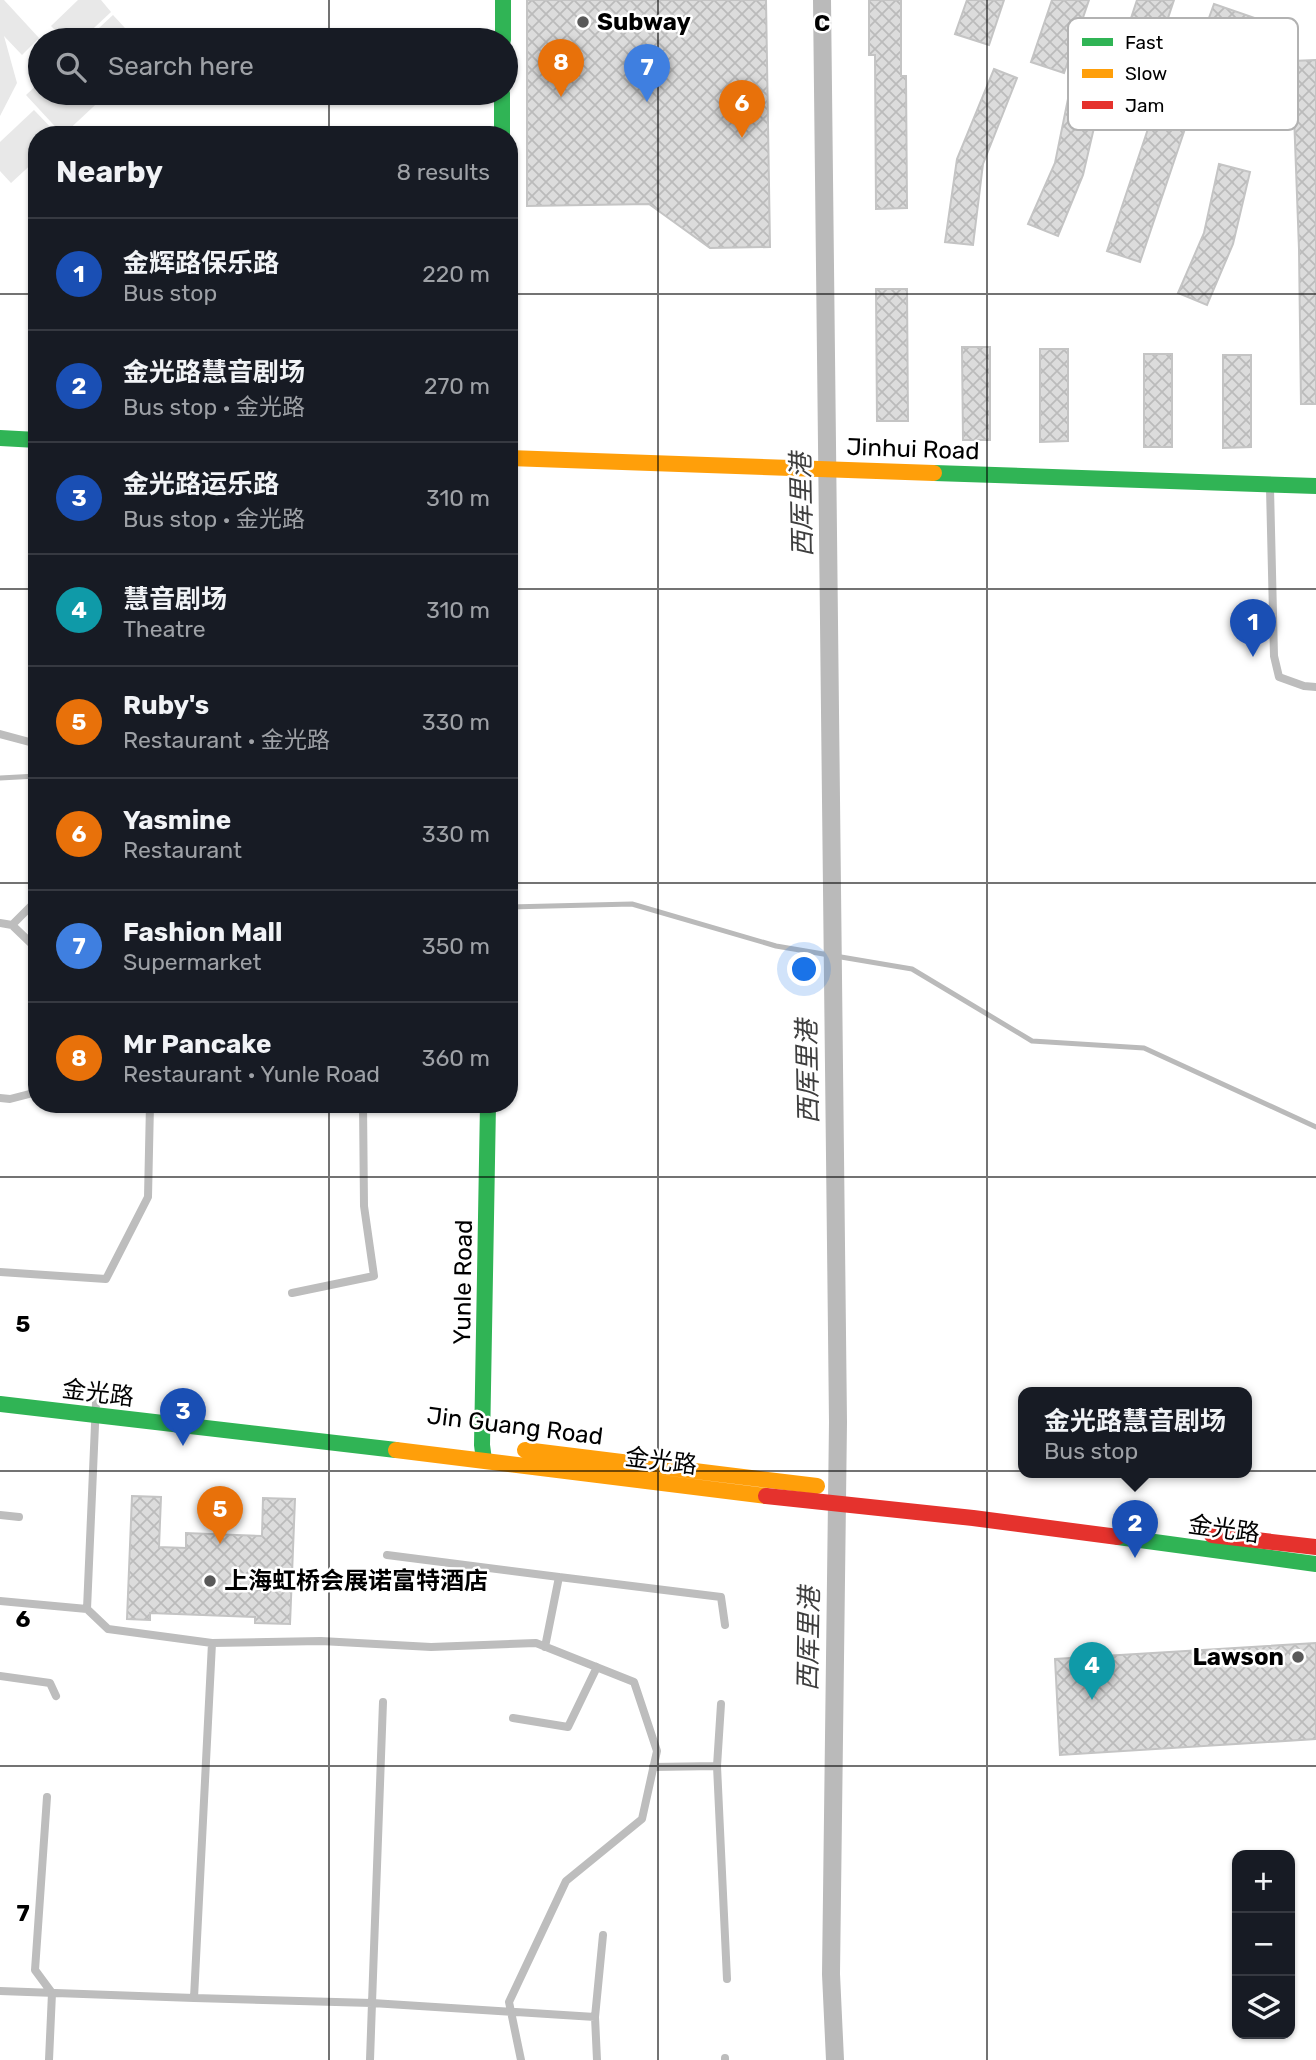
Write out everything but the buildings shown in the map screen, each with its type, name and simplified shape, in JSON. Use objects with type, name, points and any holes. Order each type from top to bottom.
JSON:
[{"type":"street","points":[[503,0],[503,28]]},
{"type":"street","points":[[502,105],[502,126]]},
{"type":"street","points":[[0,438],[28,440]]},
{"type":"street","name":"Jinhui Road","points":[[518,458],[1316,486]]},
{"type":"street","name":"Yunle Road","points":[[483,1452],[488,1113]]},
{"type":"street","name":"Jin Guang Road","points":[[0,1388],[95,1408],[483,1452],[800,1492],[852,1490],[1316,1547]]},
{"type":"street","name":"金光路","points":[[0,1404],[95,1408]]},
{"type":"street","name":"金光路","points":[[800,1492],[873,1507],[1316,1564]]},
{"type":"lane","points":[[1270,485],[1274,656],[1279,677],[1304,686],[1316,687]]},
{"type":"lane","points":[[0,734],[28,742]]},
{"type":"lane","points":[[12,925],[28,909]]},
{"type":"lane","points":[[0,923],[12,925],[28,940]]},
{"type":"lane","points":[[0,1098],[10,1099],[28,1094]]},
{"type":"lane","points":[[0,1272],[106,1279],[148,1197],[150,1113]]},
{"type":"lane","points":[[292,1293],[374,1276],[364,1206],[363,1113]]},
{"type":"lane","points":[[87,1609],[95,1408]]},
{"type":"lane","points":[[0,1515],[19,1517]]},
{"type":"lane","points":[[387,1555],[721,1597],[725,1625]]},
{"type":"lane","points":[[545,1647],[559,1577]]},
{"type":"lane","points":[[0,1601],[87,1609],[108,1629],[212,1643],[321,1641],[431,1647],[536,1643],[634,1682],[657,1751],[642,1819],[566,1881],[509,2002],[521,2060]]},
{"type":"lane","points":[[194,1998],[212,1643]]},
{"type":"lane","points":[[513,1718],[568,1727],[597,1667]]},
{"type":"lane","points":[[0,1676],[50,1683],[56,1696]]},
{"type":"lane","points":[[370,2060],[383,1702]]},
{"type":"lane","points":[[721,1704],[718,1766],[727,1979]]},
{"type":"lane","points":[[653,1766],[718,1766]]},
{"type":"lane","points":[[47,1797],[35,1970],[52,1993],[49,2060]]},
{"type":"lane","points":[[597,2060],[595,2017],[603,1935]]},
{"type":"lane","points":[[0,1991],[372,2003],[595,2017]]},
{"type":"shaded area","points":[[0,0],[4,0],[30,28],[28,49],[22,55],[4,36],[17,83],[0,116]]},
{"type":"shaded area","points":[[78,0],[101,0],[111,12],[94,28],[51,26]]},
{"type":"shaded area","points":[[113,15],[125,28],[99,28]]},
{"type":"shaded area","points":[[35,105],[95,105],[73,126],[55,126]]},
{"type":"shaded area","points":[[34,110],[49,126],[28,126],[28,167],[11,183],[0,171],[0,142]]},
{"type":"waterway","name":"西厍里港","points":[[822,0],[838,1422],[831,1974],[835,2060]]},
{"type":"waterway","points":[[0,778],[28,776]]},
{"type":"waterway","points":[[518,907],[632,904],[776,946],[912,969],[1032,1041],[1144,1048],[1316,1127]]},
{"type":"traffic: fast","points":[[503,0],[503,28]]},
{"type":"traffic: fast","points":[[502,105],[502,126]]},
{"type":"traffic: fast","points":[[0,438],[28,440]]},
{"type":"traffic: fast","points":[[934,473],[1316,486]]},
{"type":"traffic: fast","points":[[484,1460],[482,1445],[488,1113]]},
{"type":"traffic: fast","points":[[0,1404],[396,1450]]},
{"type":"traffic: fast","points":[[1118,1537],[1316,1564]]},
{"type":"traffic: slow","points":[[518,458],[934,473]]},
{"type":"traffic: slow","points":[[396,1450],[766,1496]]},
{"type":"traffic: slow","points":[[525,1450],[817,1486]]},
{"type":"traffic: jam","points":[[766,1496],[1118,1537]]},
{"type":"traffic: jam","points":[[1212,1535],[1316,1547]]},
{"type":"place","name":"Subway","points":[[583,22]]},
{"type":"place","name":"Mr Pancake","points":[[561,97]]},
{"type":"place","name":"Fashion Mall","points":[[647,102]]},
{"type":"place","name":"Yasmine","points":[[742,138]]},
{"type":"place","name":"金辉路保乐路","points":[[1253,657]]},
{"type":"place","name":"金光路运乐路","points":[[183,1446]]},
{"type":"place","name":"Ruby's","points":[[220,1544]]},
{"type":"place","name":"金光路慧音剧场","points":[[1135,1558]]},
{"type":"place","name":"上海虹桥会展诺富特酒店","points":[[210,1581]]},
{"type":"place","name":"Lawson","points":[[1298,1657]]},
{"type":"place","name":"慧音剧场","points":[[1092,1700]]}]
